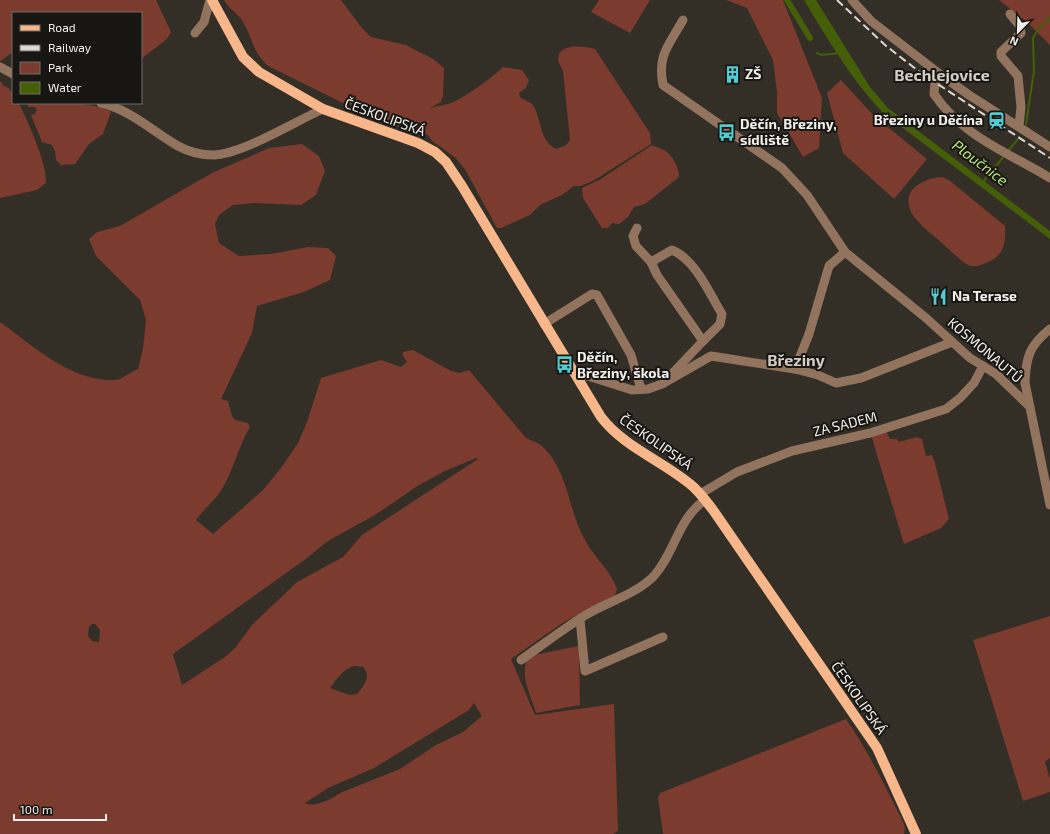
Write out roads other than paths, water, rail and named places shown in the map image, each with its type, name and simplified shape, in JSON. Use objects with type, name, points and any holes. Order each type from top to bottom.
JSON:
[{"type":"main road","name":"ČESKOLIPSKÁ","points":[[211,0],[243,58],[259,72],[322,109],[418,142],[435,152],[446,162],[462,186],[601,417],[609,428],[679,476],[702,497],[876,748],[916,834]]},
{"type":"street","points":[[195,33],[204,22],[211,0]]},
{"type":"street","points":[[852,0],[871,21],[941,75],[969,95],[1050,147]]},
{"type":"street","points":[[1010,14],[1020,26],[1021,32],[1001,52],[1001,56],[1018,76],[1021,107],[1019,126]]},
{"type":"street","name":"KOSMONAUTŮ","points":[[683,20],[662,56],[660,70],[663,85],[782,168],[807,195],[845,252],[970,358],[996,374],[1028,405]]},
{"type":"street","points":[[0,67],[12,73]]},
{"type":"street","points":[[941,75],[934,88],[934,94],[941,104],[960,123],[1006,155],[1050,178]]},
{"type":"street","points":[[105,104],[145,122],[178,146],[194,153],[214,155],[248,146],[322,109]]},
{"type":"street","points":[[637,228],[633,236],[636,246],[651,262],[656,275],[704,340]]},
{"type":"street","points":[[651,262],[672,250],[680,253],[694,268],[722,314],[720,324],[662,384]]},
{"type":"street","points":[[795,369],[809,334],[830,266],[845,252]]},
{"type":"street","points":[[544,324],[575,303],[592,294],[597,295],[631,355],[641,389]]},
{"type":"street","points":[[1050,329],[1036,340],[1031,347],[1025,373],[1028,405],[1050,506]]},
{"type":"street","points":[[576,375],[588,376],[632,390],[641,389],[662,384],[711,356],[795,369],[818,375],[836,383],[861,378],[952,342]]},
{"type":"street","name":"ZA SADEM","points":[[521,660],[580,619],[639,588],[654,576],[702,497],[737,472],[792,451],[870,433],[946,409],[974,384],[983,366]]},
{"type":"street","points":[[1011,389],[1025,383]]},
{"type":"street","points":[[580,619],[585,671],[663,637]]},
{"type":"water","points":[[804,0],[816,0],[870,87],[888,108],[1050,231],[1050,239],[883,113],[850,73]]},
{"type":"waterway","points":[[787,0],[810,38]]},
{"type":"waterway","points":[[1026,124],[1034,71],[1033,38],[1037,31],[1050,17]]},
{"type":"waterway","points":[[817,53],[822,55],[839,53]]},
{"type":"waterway","points":[[1008,151],[1018,139]]},
{"type":"waterway","name":"Ploučnice","points":[[983,182],[1004,156]]},
{"type":"railway","points":[[837,0],[885,45],[921,73],[1050,158]]},
{"type":"place","name":"ZŠ","points":[[732,74]]},
{"type":"place","name":"Březiny u Děčína","points":[[996,120]]},
{"type":"place","name":"Děčín, Březiny, sídliště","points":[[727,132]]},
{"type":"place","name":"Na Terase","points":[[939,296]]},
{"type":"place","name":"Děčín, Březiny, škola","points":[[564,365]]},
{"type":"district","name":"Bechlejovice","points":[[942,75]]},
{"type":"district","name":"Březiny","points":[[796,360]]}]
